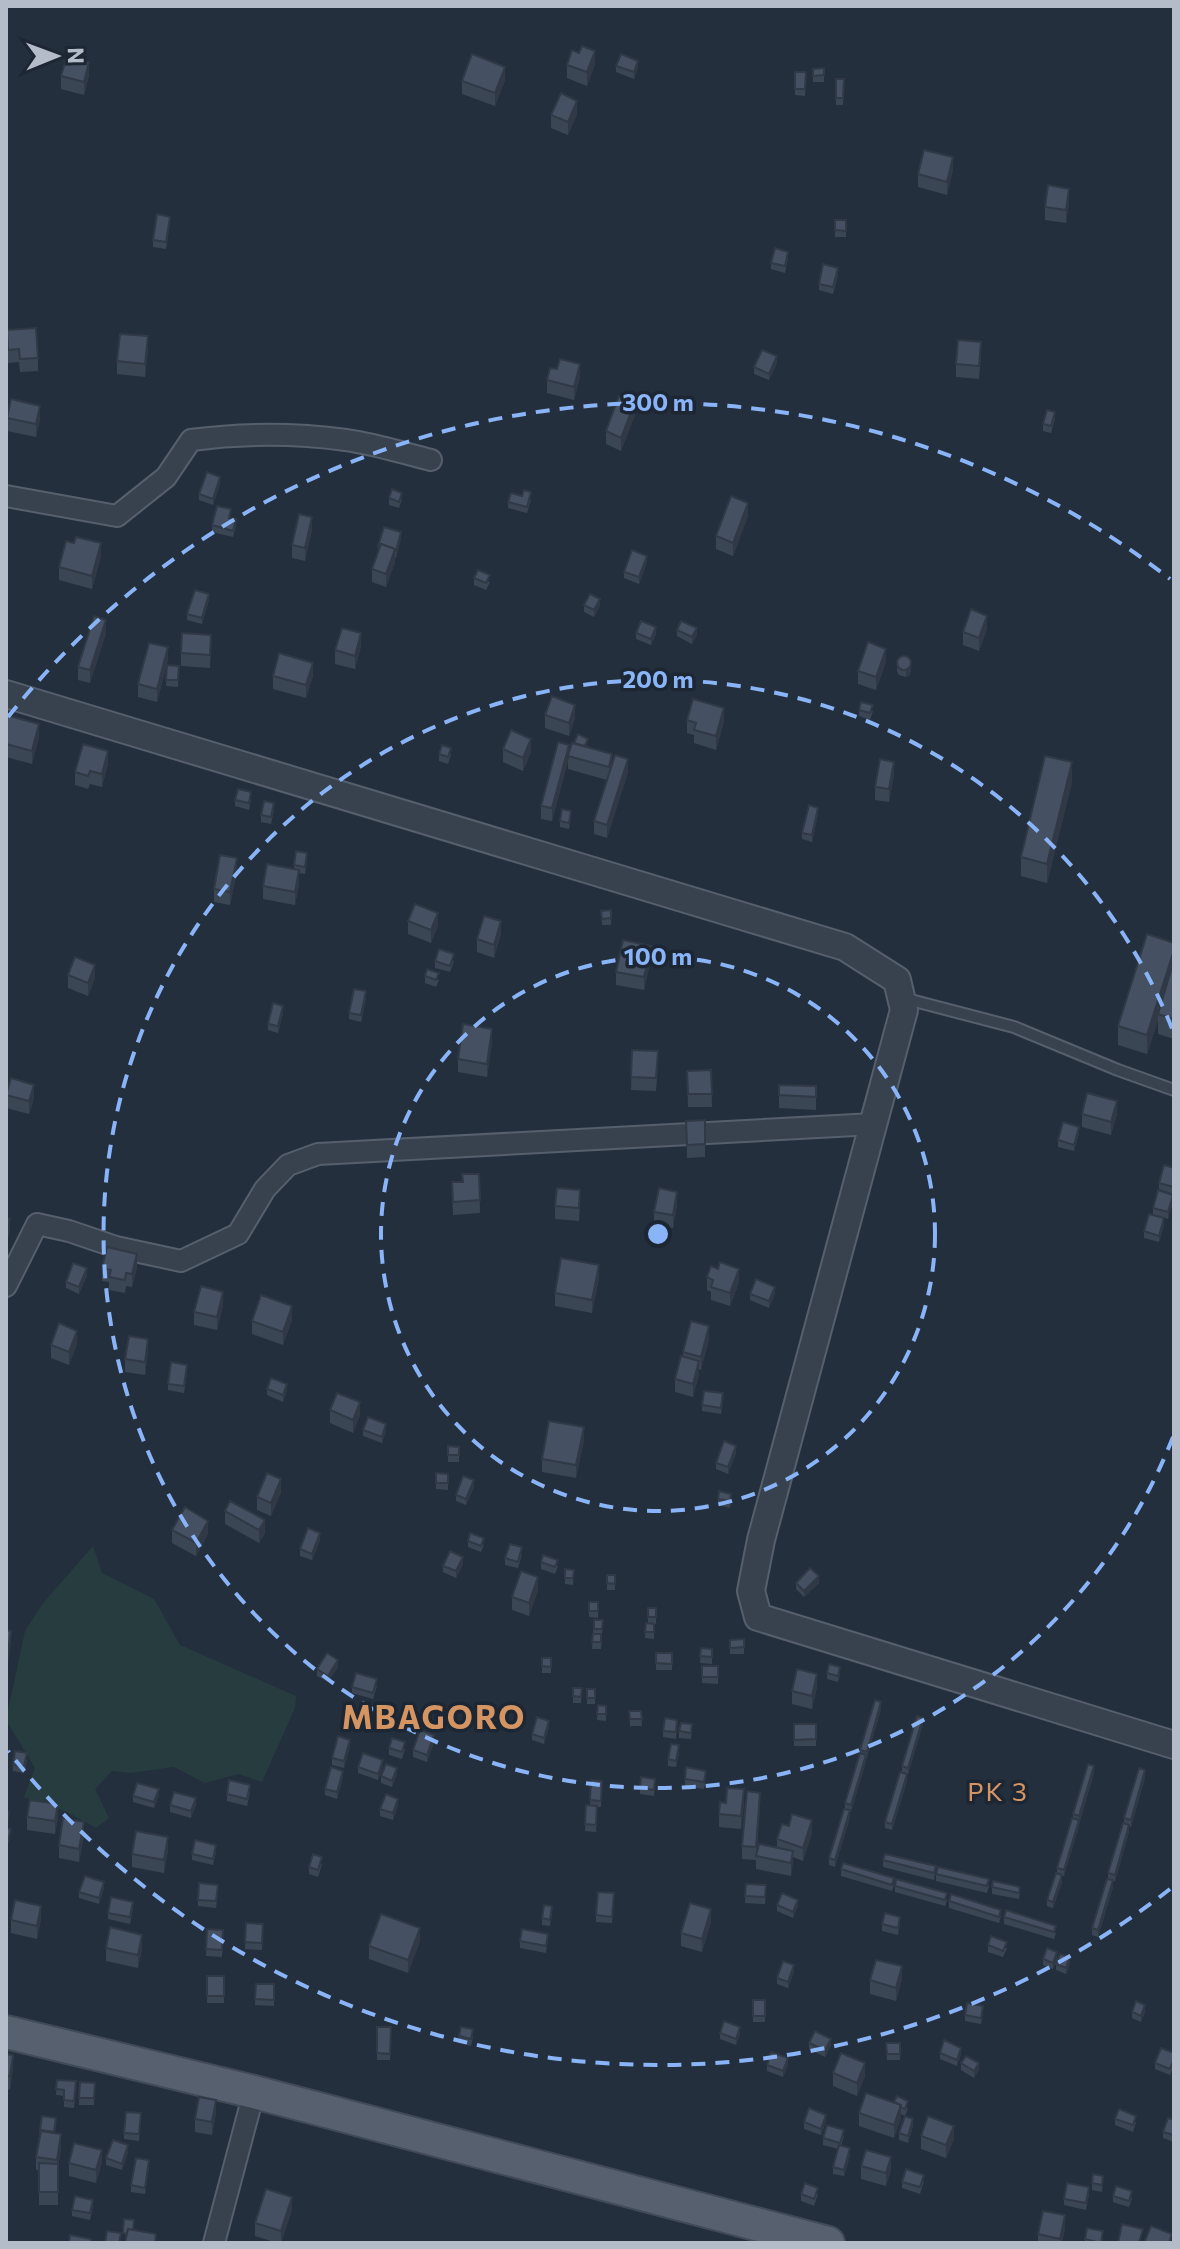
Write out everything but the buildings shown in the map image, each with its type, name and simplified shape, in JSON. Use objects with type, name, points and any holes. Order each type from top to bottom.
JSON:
[{"type":"main road","points":[[6,2032],[254,2092],[828,2243]]},
{"type":"street","points":[[6,496],[117,516],[166,477],[191,440],[234,435],[287,434],[349,441],[431,460]]},
{"type":"street","points":[[6,694],[845,947],[897,980],[904,1010],[761,1540],[751,1591],[758,1617],[1174,1745]]},
{"type":"street","points":[[6,1286],[37,1224],[116,1247],[181,1261],[238,1234],[265,1189],[288,1165],[318,1154],[874,1124]]},
{"type":"street","points":[[214,2243],[254,2092]]},
{"type":"lane","points":[[901,998],[1014,1027],[1174,1090]]},
{"type":"green space","points":[[93,1546],[102,1573],[154,1599],[180,1645],[296,1696],[295,1708],[262,1782],[239,1774],[205,1783],[174,1767],[130,1773],[112,1771],[95,1789],[109,1818],[96,1828],[65,1811],[24,1797],[35,1768],[6,1720],[25,1631],[43,1603]]},
{"type":"district","name":"MBAGORO","points":[[434,1718]]},
{"type":"district","name":"PK 3","points":[[998,1792]]}]
